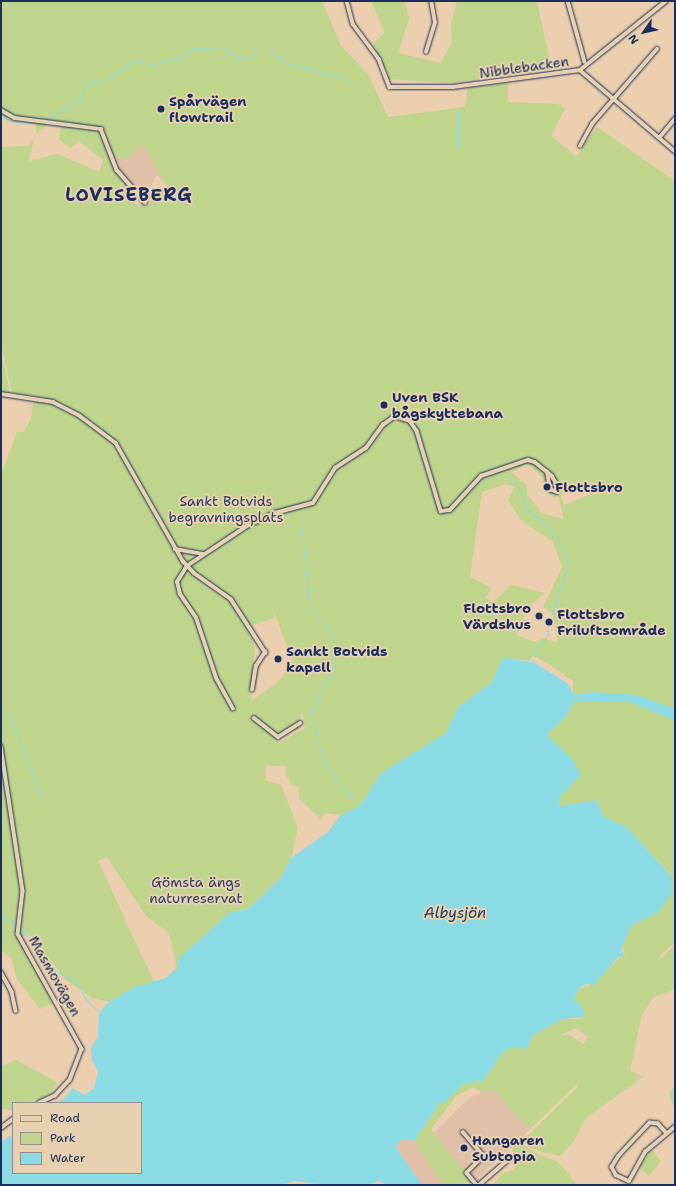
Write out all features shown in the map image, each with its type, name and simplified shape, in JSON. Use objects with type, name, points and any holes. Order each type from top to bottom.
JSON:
[{"type":"street","name":"Nibblebacken","points":[[347,1],[353,24],[379,59],[387,85],[453,87],[580,70],[666,1]]},
{"type":"street","points":[[426,52],[435,23],[431,1]]},
{"type":"street","points":[[568,1],[585,62]]},
{"type":"street","points":[[580,146],[592,124],[657,49]]},
{"type":"street","points":[[580,70],[612,100],[675,151]]},
{"type":"street","points":[[1,110],[15,118],[101,129],[117,170],[144,202]]},
{"type":"street","points":[[660,138],[675,119]]},
{"type":"street","points":[[1,394],[53,402],[111,439],[126,456],[175,549],[187,566],[231,599],[265,652],[256,666],[252,690]]},
{"type":"street","points":[[234,709],[216,678],[196,618],[180,594],[177,582],[187,566],[247,526],[275,513],[312,503],[335,468],[366,448],[383,425],[395,416],[410,421],[416,431],[439,509],[450,510],[483,476],[500,473],[528,460],[547,472],[558,486],[557,492],[550,490],[547,472]]},
{"type":"street","points":[[175,549],[204,554]]},
{"type":"street","points":[[254,718],[278,737],[300,723]]},
{"type":"street","name":"Masmovägen","points":[[1,746],[23,891],[18,934],[82,1049],[70,1080],[55,1096],[42,1102]]},
{"type":"street","points":[[1,972],[12,992],[16,1011]]},
{"type":"street","points":[[1,1128],[12,1120]]},
{"type":"street","points":[[666,1133],[658,1124],[650,1123],[619,1156],[612,1167],[614,1171],[630,1183],[640,1158],[666,1133],[675,1127]]},
{"type":"street","points":[[463,1132],[484,1156],[467,1173],[478,1185],[509,1159]]},
{"type":"shaded area","points":[[142,144],[165,182],[157,175],[147,193],[143,187],[137,191],[120,174],[113,157],[126,159]]},
{"type":"shaded area","points":[[487,1089],[494,1091],[530,1129],[473,1183],[433,1133],[467,1100]]},
{"type":"shaded area","points":[[403,1139],[414,1141],[444,1185],[422,1185],[395,1146]]},
{"type":"green space","points":[[1,1],[322,1],[341,46],[368,74],[388,117],[465,107],[468,88],[508,83],[508,102],[558,104],[565,109],[551,135],[576,157],[597,127],[675,181],[675,709],[637,695],[593,692],[573,696],[573,681],[549,664],[533,656],[528,661],[503,657],[492,682],[458,707],[446,733],[381,773],[360,806],[341,815],[326,813],[320,818],[299,799],[298,787],[291,785],[286,774],[286,766],[266,766],[265,780],[281,785],[298,828],[291,858],[280,879],[249,908],[229,913],[179,958],[177,968],[169,933],[146,916],[107,857],[98,861],[155,984],[134,987],[109,1002],[92,998],[65,979],[29,934],[18,938],[53,1003],[40,1009],[17,979],[11,958],[1,950],[1,475],[17,432],[23,432],[31,420],[34,396],[12,393],[1,344],[1,147],[28,146],[34,138],[29,161],[58,154],[99,172],[103,160],[79,141],[70,148],[59,139],[61,125],[47,125],[36,134],[36,124],[9,121],[1,113],[15,120],[63,122],[14,117],[1,108]],"holes":[[[142,144],[167,186],[146,206],[140,199],[139,207],[134,202],[138,197],[125,182],[118,190],[132,204],[117,191],[123,181],[112,156],[126,159]],[[525,465],[531,466],[543,478],[542,488],[554,498],[558,496],[564,519],[543,514],[527,495],[527,485],[511,472]],[[505,484],[515,487],[508,500],[521,520],[553,542],[562,567],[543,607],[553,614],[558,643],[543,638],[535,642],[516,635],[530,606],[545,593],[511,585],[493,602],[486,598],[491,587],[470,577],[482,492]],[[564,488],[593,488],[596,492],[564,505],[561,497]],[[271,604],[293,662],[278,682],[251,701],[255,648],[248,626],[275,618]],[[301,709],[305,728],[279,743],[275,736],[300,729]]]},
{"type":"green space","points":[[371,1],[405,1],[409,19],[398,53],[441,63],[452,42],[451,25],[457,1],[537,1],[551,67],[453,83],[390,79],[373,43],[385,33]]},
{"type":"green space","points":[[1,352],[10,392],[10,393],[1,393]]},
{"type":"green space","points":[[595,699],[627,701],[675,720],[675,942],[660,956],[661,959],[675,944],[675,989],[654,997],[642,1014],[630,1070],[643,1077],[586,1118],[574,1141],[560,1156],[531,1149],[523,1140],[578,1087],[577,1084],[530,1129],[494,1091],[480,1092],[473,1087],[456,1096],[431,1129],[473,1183],[444,1185],[414,1141],[440,1102],[443,1103],[463,1084],[486,1077],[504,1051],[512,1047],[527,1049],[532,1036],[562,1019],[580,1019],[584,1010],[574,999],[578,989],[590,985],[625,953],[622,946],[632,925],[657,913],[666,900],[672,876],[627,827],[604,817],[596,800],[560,806],[558,799],[556,745],[547,735],[567,715],[573,702]],"holes":[[[576,1028],[588,1037],[583,1044],[570,1035],[561,1035]]]},
{"type":"green space","points":[[16,1060],[57,1082],[51,1093],[38,1101],[12,1102],[12,1110],[1,1108],[1,1066]]},
{"type":"green space","points":[[675,1084],[675,1112],[669,1093]]},
{"type":"green space","points":[[520,1141],[531,1151],[558,1162],[578,1185],[492,1185],[503,1173],[514,1170],[516,1162],[512,1149]]},
{"type":"green space","points":[[652,1150],[661,1161],[649,1176],[639,1167]]},
{"type":"water","name":"Albysjön","points":[[503,657],[535,663],[567,683],[574,695],[593,692],[637,695],[675,709],[675,720],[627,701],[574,702],[567,715],[547,735],[572,759],[581,775],[558,799],[560,806],[596,800],[604,817],[627,827],[672,877],[671,895],[657,913],[632,925],[622,946],[623,956],[618,957],[594,985],[586,984],[578,989],[574,999],[584,1010],[583,1017],[562,1019],[532,1036],[527,1049],[512,1047],[504,1051],[483,1081],[463,1084],[443,1104],[440,1102],[414,1141],[403,1139],[395,1146],[422,1185],[387,1185],[379,1181],[368,1185],[326,1185],[295,1181],[277,1185],[1,1185],[1,1142],[12,1135],[12,1174],[142,1174],[142,1102],[56,1102],[65,1098],[72,1088],[85,1095],[94,1088],[98,1071],[92,1060],[91,1048],[98,1037],[99,1013],[109,1002],[134,987],[166,978],[177,968],[179,958],[229,913],[249,908],[280,879],[291,858],[328,832],[341,815],[360,806],[381,773],[446,733],[458,707],[492,682]]},
{"type":"waterway","points":[[44,120],[80,100],[85,87],[92,82],[105,81],[133,61],[153,64],[183,57],[195,48],[223,47],[239,58],[248,59],[261,49],[269,49],[286,63],[353,81]]},
{"type":"waterway","points":[[458,112],[458,147]]},
{"type":"waterway","points":[[1,115],[9,121],[37,123]]},
{"type":"waterway","points":[[507,476],[519,488],[525,508],[555,533],[569,563],[552,614]]},
{"type":"waterway","points":[[301,523],[308,595],[314,613],[322,621]]},
{"type":"waterway","points":[[326,624],[333,637],[335,664],[312,711],[315,729],[324,764],[360,806]]},
{"type":"waterway","points":[[527,661],[548,634],[547,629]]},
{"type":"waterway","points":[[9,713],[41,796]]},
{"type":"waterway","points":[[1,914],[17,926]]},
{"type":"waterway","points":[[21,929],[41,949],[48,966],[77,983],[86,1000],[100,1012]]},
{"type":"place","name":"Spårvägen flowtrail","points":[[161,109]]},
{"type":"place","name":"Uven BSK bågskyttebana","points":[[384,405]]},
{"type":"place","name":"Flottsbro","points":[[547,487]]},
{"type":"place","name":"Flottsbro Värdshus","points":[[539,616]]},
{"type":"place","name":"Flottsbro Friluftsområde","points":[[549,622]]},
{"type":"place","name":"Sankt Botvids kapell","points":[[278,659]]},
{"type":"place","name":"Hangaren Subtopia","points":[[464,1148]]},
{"type":"district","name":"LOVISEBERG","points":[[129,195]]},
{"type":"park label","name":"Sankt Botvids begravningsplats","points":[[226,510]]},
{"type":"park label","name":"Gömsta ängs naturreservat","points":[[196,890]]}]
